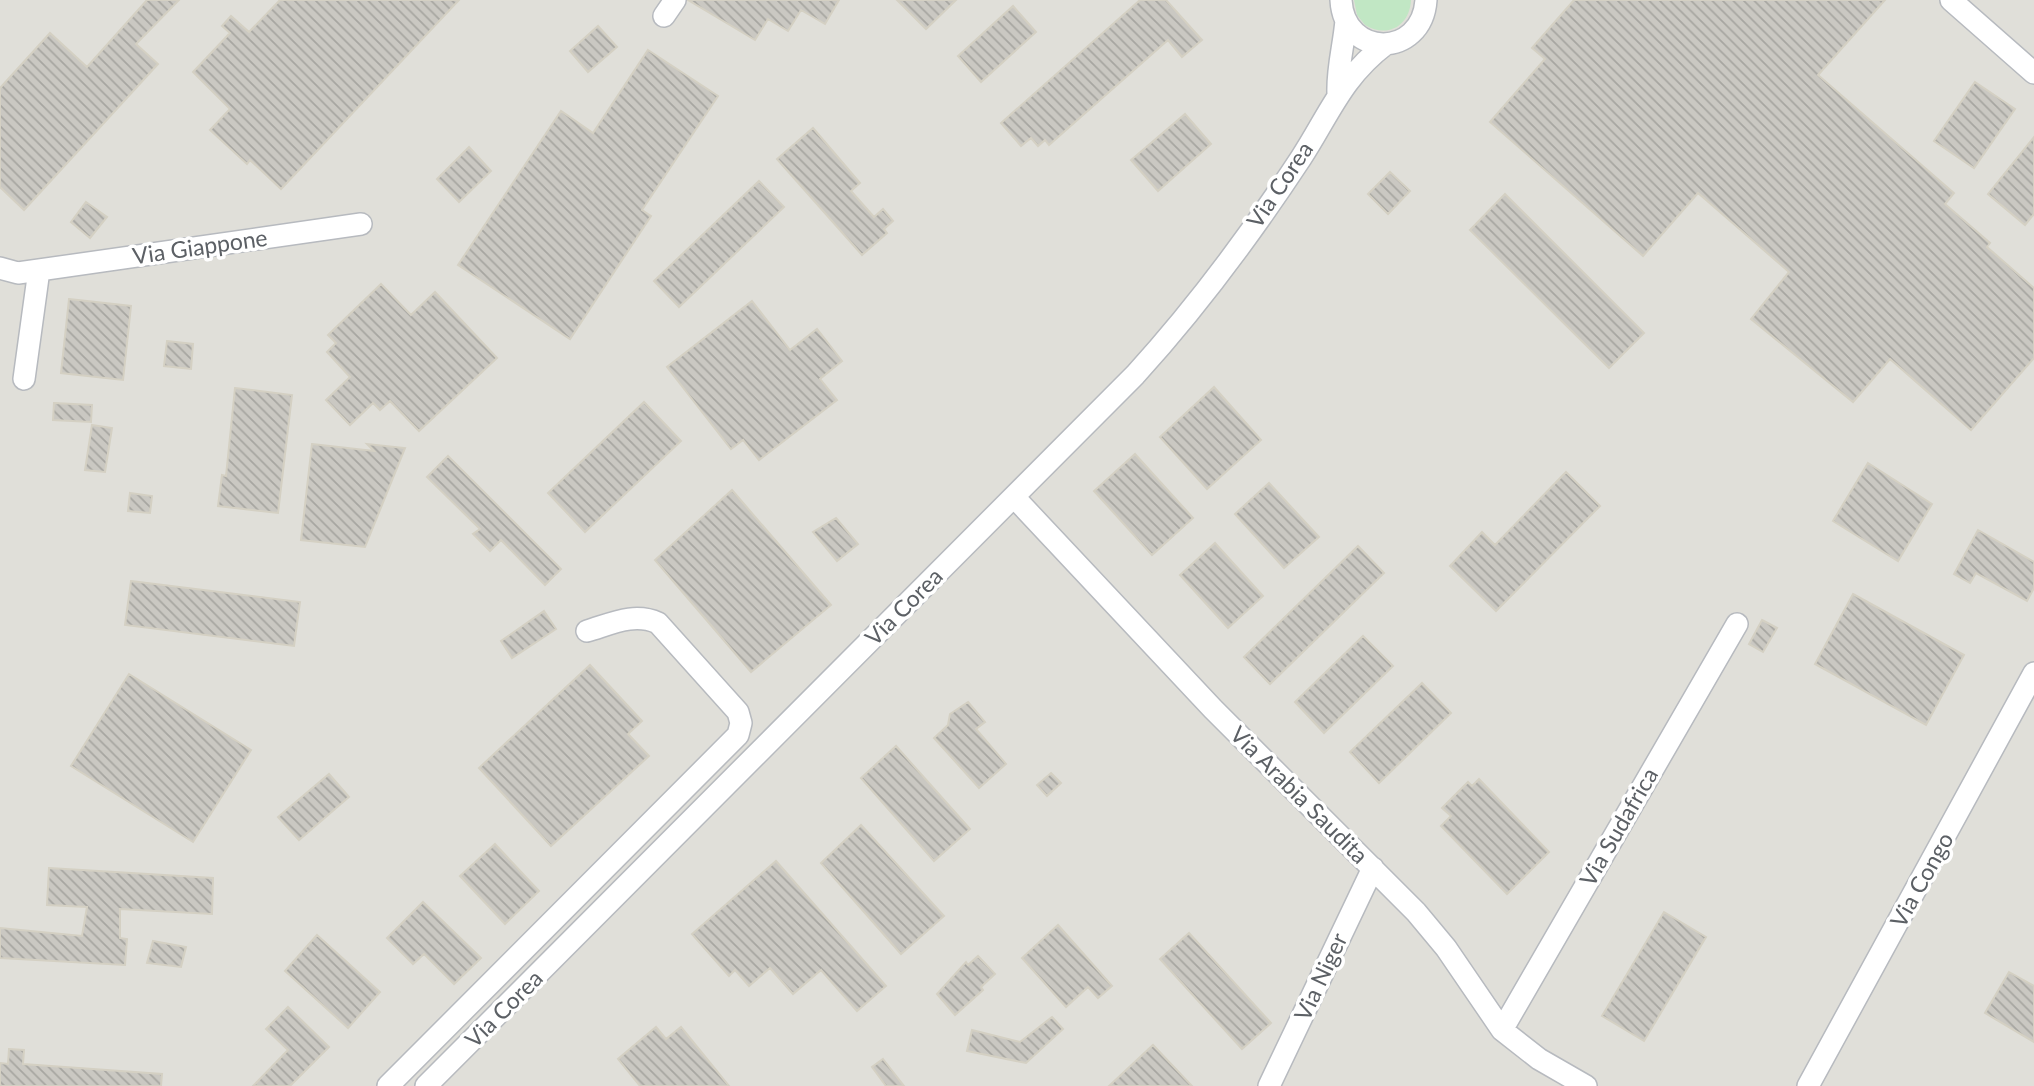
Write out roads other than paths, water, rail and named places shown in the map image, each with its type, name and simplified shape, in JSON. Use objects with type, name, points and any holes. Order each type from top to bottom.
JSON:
[{"type":"street","points":[[1338,93],[1371,56],[1386,44],[1412,34],[1423,19],[1426,0]]},
{"type":"street","points":[[1951,0],[2034,73]]},
{"type":"street","points":[[1344,10],[1364,40],[1386,44]]},
{"type":"street","points":[[1338,93],[1344,10]]},
{"type":"street","name":"Via Corea","points":[[426,1086],[740,773],[1173,334],[1302,157],[1338,93]]},
{"type":"street","name":"Via Giappone","points":[[0,268],[18,273],[360,224]]},
{"type":"street","points":[[24,379],[39,270]]},
{"type":"street","name":"Via Arabia Saudita","points":[[1014,497],[1213,709],[1373,868],[1446,948],[1502,1030],[1539,1059],[1586,1086]]},
{"type":"street","points":[[388,1086],[738,735],[741,723],[738,712],[658,622],[646,617],[632,617],[587,631]]},
{"type":"street","name":"Via Sudafrica","points":[[1502,1030],[1737,624]]},
{"type":"street","name":"Via Congo","points":[[1808,1086],[2034,673]]},
{"type":"street","points":[[719,753],[740,773]]},
{"type":"street","name":"Via Niger","points":[[1269,1086],[1373,868]]},
{"type":"street","points":[[529,946],[548,965]]},
{"type":"street","points":[[454,1021],[473,1040]]}]
